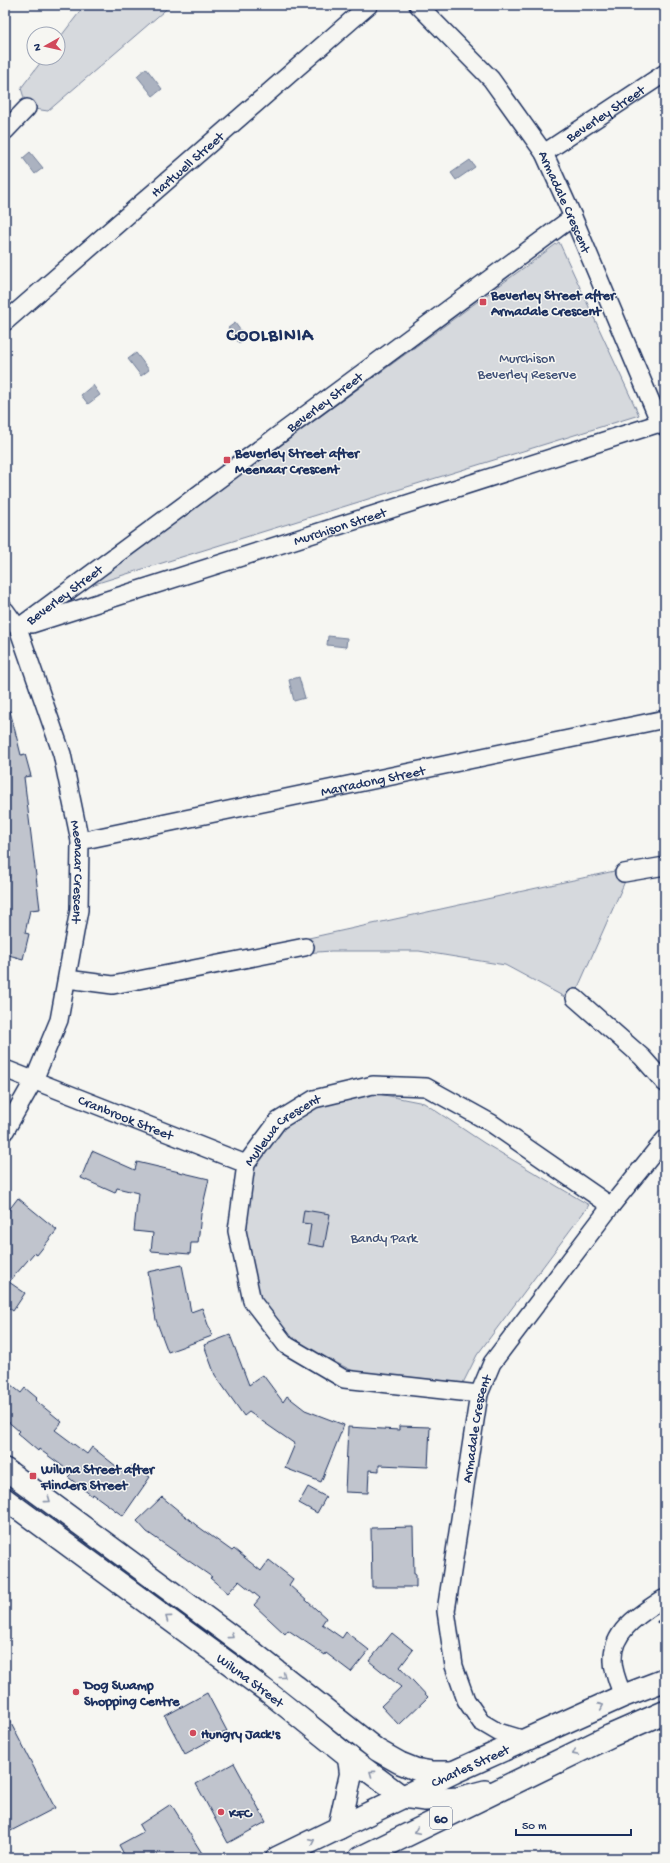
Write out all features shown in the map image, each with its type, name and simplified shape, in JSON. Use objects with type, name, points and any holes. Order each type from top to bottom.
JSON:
[{"type":"highway","points":[[659,1682],[665,1665]]},
{"type":"highway","name":"Charles Street","points":[[277,1858],[454,1772],[623,1696],[659,1682]]},
{"type":"highway","name":"60","points":[[360,1858],[610,1736],[665,1712]]},
{"type":"highway","points":[[339,1828],[351,1774],[349,1757]]},
{"type":"main road","name":"Wiluna Street","points":[[5,1469],[204,1616],[390,1758],[415,1769],[432,1772],[454,1772]]},
{"type":"main road","name":"Wiluna Street","points":[[5,1499],[268,1692],[349,1757],[403,1797],[425,1800],[458,1798],[515,1783]]},
{"type":"main road","points":[[190,1635],[204,1616]]},
{"type":"street","name":"Hartwell Street","points":[[5,322],[369,5]]},
{"type":"street","name":"Armadale Crescent","points":[[418,5],[491,79],[544,153],[663,425]]},
{"type":"street","name":"Beverley Street","points":[[544,153],[665,73]]},
{"type":"street","points":[[5,131],[27,108]]},
{"type":"street","name":"Beverley Street","points":[[18,628],[573,217]]},
{"type":"street","name":"Murchison Street","points":[[18,628],[663,425]]},
{"type":"street","name":"Meenaar Crescent","points":[[5,610],[18,628],[62,754],[80,840],[78,910],[59,1020],[34,1080],[5,1131]]},
{"type":"street","name":"Marradong Street","points":[[80,840],[665,719]]},
{"type":"street","points":[[624,873],[665,866]]},
{"type":"street","points":[[67,979],[113,985],[305,947]]},
{"type":"street","points":[[575,998],[642,1057],[665,1083]]},
{"type":"street","name":"Cranbrook Street","points":[[5,1069],[246,1164]]},
{"type":"street","name":"Mullewa Crescent","points":[[480,1394],[344,1379],[286,1345],[252,1301],[237,1231],[246,1164],[278,1121],[314,1099],[373,1085],[426,1087],[491,1123],[610,1206]]},
{"type":"street","name":"Armadale Crescent","points":[[525,1740],[498,1732],[481,1722],[466,1700],[454,1666],[446,1611],[480,1394],[492,1363],[610,1206],[665,1139]]},
{"type":"street","points":[[623,1696],[612,1660],[617,1640],[634,1617],[663,1599]]},
{"type":"green space","points":[[85,5],[171,5],[48,111],[27,108],[21,88],[38,66],[66,66],[66,30]]},
{"type":"green space","name":"Murchison Beverley Reserve","points":[[559,242],[639,415],[88,586]]},
{"type":"green space","points":[[619,870],[626,879],[572,1001],[505,965],[419,951],[331,951],[291,954],[295,941]]},
{"type":"green space","name":"Bandy Park","points":[[374,1093],[424,1103],[484,1143],[589,1205],[477,1355],[463,1383],[353,1371],[293,1341],[260,1303],[246,1238],[252,1171],[279,1129],[315,1107]]},
{"type":"shaded area","points":[[146,68],[162,89],[153,96],[137,76]]},
{"type":"shaded area","points":[[30,152],[43,168],[35,174],[23,158]]},
{"type":"shaded area","points":[[470,160],[475,167],[456,180],[451,173]]},
{"type":"shaded area","points":[[235,323],[246,338],[239,343],[228,328]]},
{"type":"shaded area","points":[[136,353],[149,370],[141,376],[128,359]]},
{"type":"shaded area","points":[[93,385],[100,395],[88,404],[81,395]]},
{"type":"shaded area","points":[[328,636],[347,638],[346,647],[327,645]]},
{"type":"shaded area","points":[[299,677],[305,698],[294,701],[289,680]]},
{"type":"building","points":[[5,711],[10,711],[21,755],[25,754],[31,776],[24,777],[40,909],[30,910],[25,933],[29,934],[23,959],[5,954],[5,879],[9,878],[5,849]]},
{"type":"building","points":[[92,1151],[135,1170],[137,1162],[209,1179],[201,1214],[198,1243],[191,1243],[190,1254],[151,1251],[153,1233],[134,1231],[138,1193],[117,1188],[115,1193],[81,1178]]},
{"type":"building","points":[[18,1198],[57,1230],[37,1255],[34,1253],[9,1282],[25,1293],[13,1311],[5,1305],[5,1215]]},
{"type":"building","points":[[304,1210],[330,1214],[324,1247],[308,1244],[311,1224],[302,1223]]},
{"type":"building","points":[[182,1265],[191,1312],[202,1308],[212,1336],[168,1352],[156,1320],[148,1272]]},
{"type":"building","points":[[230,1335],[249,1385],[263,1375],[283,1402],[287,1396],[305,1410],[344,1425],[321,1482],[285,1468],[295,1444],[249,1412],[244,1416],[215,1375],[204,1345]]},
{"type":"building","points":[[5,1380],[21,1393],[25,1388],[37,1398],[35,1400],[62,1422],[55,1430],[87,1454],[92,1447],[126,1474],[133,1465],[150,1477],[123,1516],[93,1494],[92,1496],[68,1477],[72,1473],[39,1449],[38,1451],[17,1433],[19,1431],[5,1419]]},
{"type":"building","points":[[399,1426],[430,1427],[428,1467],[379,1465],[379,1471],[369,1470],[368,1493],[345,1492],[348,1427],[399,1430]]},
{"type":"building","points":[[308,1487],[326,1497],[317,1513],[299,1503]]},
{"type":"building","points":[[162,1497],[196,1525],[232,1551],[234,1549],[261,1571],[269,1560],[293,1579],[289,1585],[326,1618],[322,1624],[342,1638],[346,1632],[369,1650],[351,1672],[326,1653],[325,1655],[288,1630],[285,1634],[254,1605],[260,1598],[239,1581],[228,1593],[210,1578],[212,1577],[147,1532],[137,1521]]},
{"type":"building","points":[[413,1527],[414,1574],[416,1574],[416,1587],[372,1587],[371,1528]]},
{"type":"building","points":[[392,1633],[413,1650],[400,1667],[428,1697],[399,1725],[381,1706],[401,1687],[369,1661]]},
{"type":"building","points":[[207,1693],[227,1731],[185,1754],[165,1716]]},
{"type":"building","points":[[5,1712],[55,1808],[5,1834]]},
{"type":"building","points":[[234,1763],[266,1822],[228,1843],[196,1784]]},
{"type":"building","points":[[171,1804],[205,1858],[126,1858],[119,1845],[143,1832],[139,1825]]},
{"type":"place","name":"Beverley Street after Armadale Crescent","points":[[483,302]]},
{"type":"place","name":"Beverley Street after Meenaar Crescent","points":[[227,460]]},
{"type":"place","name":"Wiluna Street after Flinders Street","points":[[33,1476]]},
{"type":"place","name":"Dog Swamp Shopping Centre","points":[[76,1692]]},
{"type":"place","name":"Hungry Jack's","points":[[193,1733]]},
{"type":"place","name":"KFC","points":[[221,1812]]},
{"type":"district","name":"COOLBINIA","points":[[270,334]]}]
